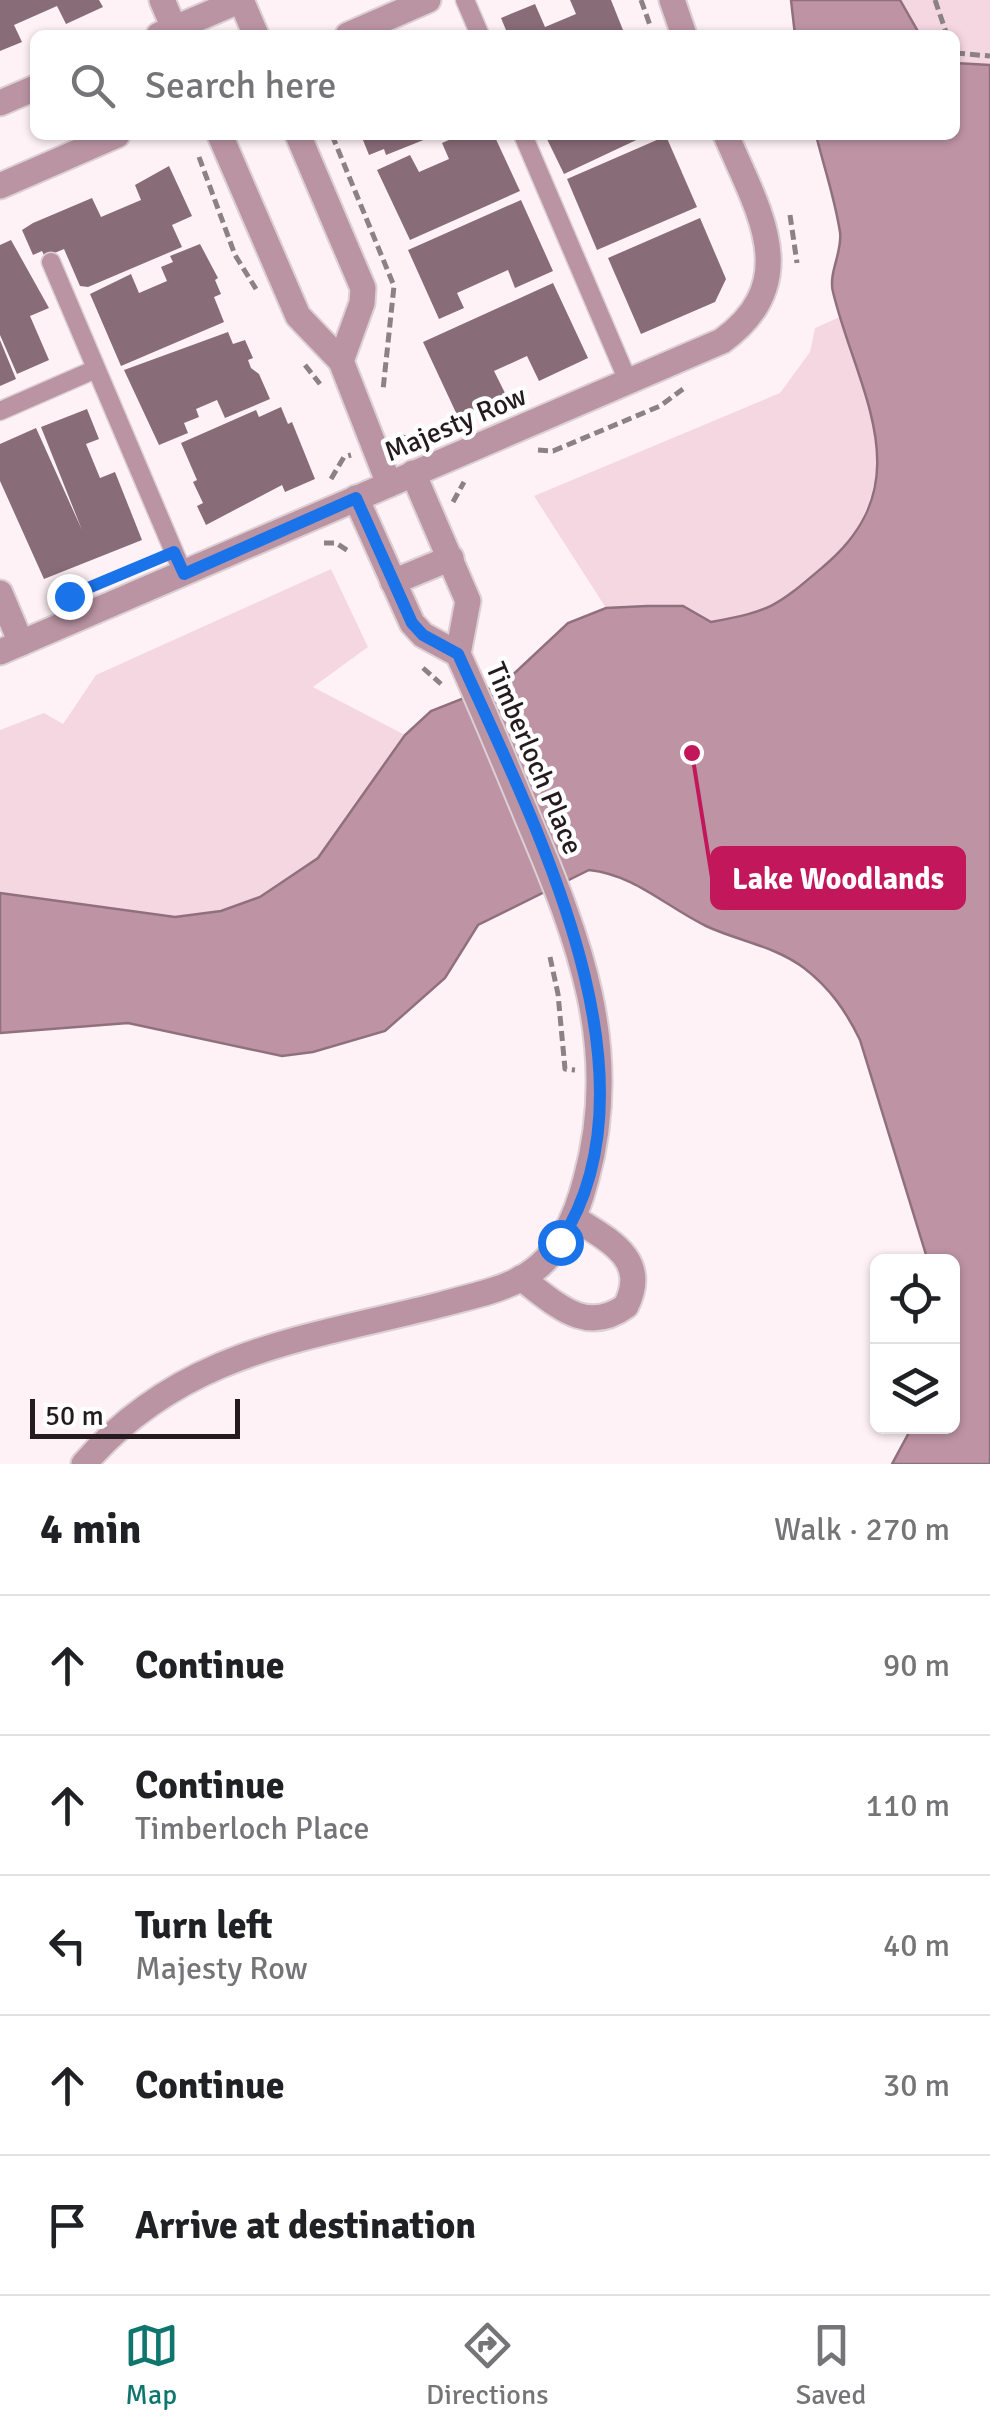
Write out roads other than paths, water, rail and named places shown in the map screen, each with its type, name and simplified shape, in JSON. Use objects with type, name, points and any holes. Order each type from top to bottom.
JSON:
[{"type":"street","points":[[162,0],[169,30]]},
{"type":"street","points":[[176,30],[241,0],[254,30]]},
{"type":"street","points":[[359,30],[428,0]]},
{"type":"street","points":[[672,0],[682,30]]},
{"type":"street","points":[[0,103],[30,90]]},
{"type":"street","points":[[0,186],[106,140]]},
{"type":"street","points":[[222,140],[298,316],[341,360],[389,484]]},
{"type":"street","points":[[300,140],[363,288],[362,303],[341,360]]},
{"type":"street","name":"Majesty Row","points":[[11,648],[722,341],[740,328],[764,294],[769,246],[728,140]]},
{"type":"street","name":"Timberloch Place","points":[[413,473],[469,608],[458,654]]},
{"type":"street","name":"Timberloch Place","points":[[356,498],[416,629],[458,654],[557,887],[590,982],[598,1071],[592,1147],[574,1218]]},
{"type":"street","points":[[393,582],[450,558]]},
{"type":"street","points":[[0,593],[11,648]]},
{"type":"street","points":[[84,1464],[123,1426],[159,1399],[232,1358],[446,1303],[522,1278],[549,1254],[574,1218],[620,1248],[631,1261],[635,1276],[626,1306],[597,1320],[582,1320],[522,1278]]},
{"type":"lane","points":[[466,0],[478,30]]},
{"type":"lane","points":[[525,140],[628,381]]},
{"type":"lane","points":[[50,262],[184,574]]},
{"type":"lane","points":[[0,410],[96,369]]},
{"type":"place","name":"Lake Woodlands","points":[[692,753]]}]
